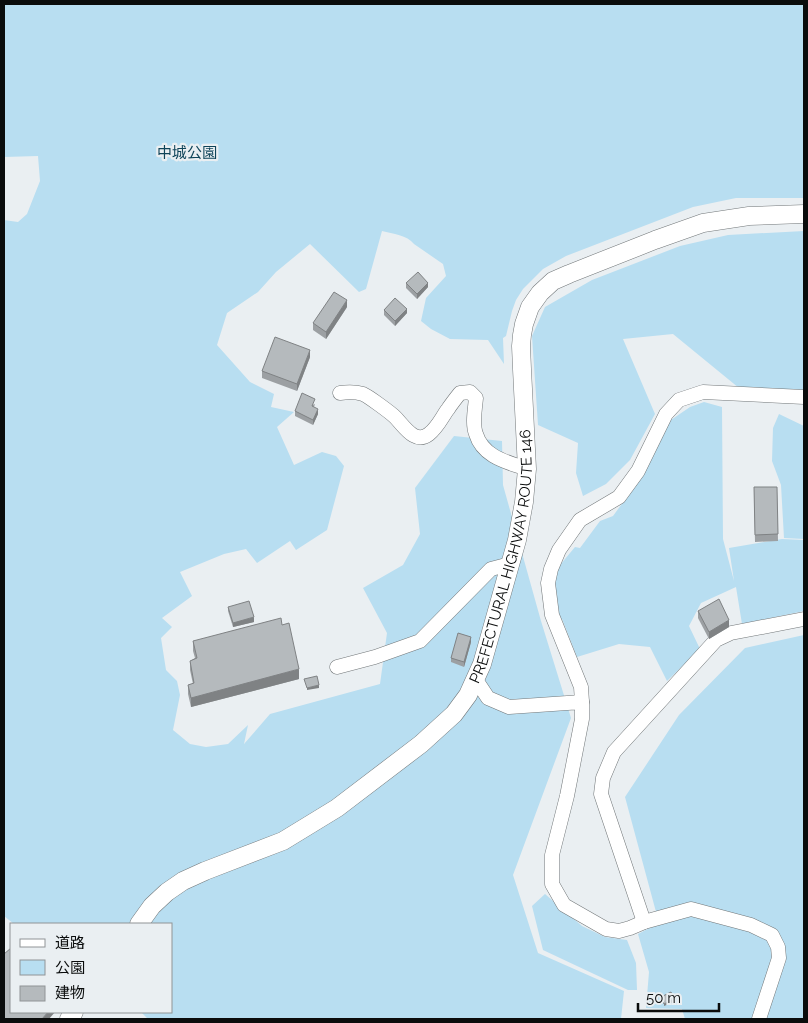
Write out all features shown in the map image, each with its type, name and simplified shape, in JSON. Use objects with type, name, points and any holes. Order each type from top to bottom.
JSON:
[{"type":"main road","name":"PREFECTURAL HIGHWAY ROUTE 146","points":[[140,923],[152,906],[182,881],[283,841],[337,808],[421,744],[454,714],[468,695],[482,664],[517,540],[524,502],[527,469],[521,346],[524,324],[530,307],[540,293],[553,282],[569,274],[703,223],[749,216],[804,214]]},
{"type":"street","points":[[340,393],[351,392],[365,395],[395,417],[413,436],[424,437],[430,434],[438,425],[460,393],[470,392],[476,398],[476,435],[482,447],[491,456],[527,469]]},
{"type":"street","points":[[759,1019],[779,958],[778,947],[772,935],[751,925],[691,909],[619,931],[606,929],[564,905],[552,884],[552,855],[567,796],[582,719],[582,702],[581,687],[552,615],[548,583],[550,569],[559,550],[580,520],[619,496],[638,471],[666,414],[678,400],[703,392],[804,397]]},
{"type":"street","points":[[337,667],[376,658],[420,641],[491,569],[510,564]]},
{"type":"street","points":[[644,922],[601,794],[602,778],[614,752],[716,640],[731,633],[804,619]]},
{"type":"street","points":[[476,680],[488,698],[509,707],[582,702]]},
{"type":"green space","name":"中城公園","points":[[4,4],[804,4],[804,198],[736,198],[693,207],[566,256],[543,269],[523,289],[516,300],[506,336],[503,338],[504,364],[488,340],[450,339],[431,329],[421,321],[426,298],[446,276],[443,264],[408,239],[382,231],[366,289],[359,292],[310,244],[276,272],[258,292],[227,313],[217,345],[250,382],[274,394],[271,407],[294,412],[277,427],[294,465],[322,452],[336,456],[344,466],[327,530],[296,550],[290,541],[257,563],[246,549],[224,554],[180,572],[192,596],[162,618],[172,627],[161,638],[166,670],[177,681],[180,695],[173,730],[190,744],[206,747],[228,744],[248,725],[244,744],[270,714],[380,684],[387,633],[363,588],[403,565],[420,534],[415,488],[454,436],[502,441],[503,485],[541,621],[571,718],[513,875],[538,953],[624,991],[621,1019],[148,1019],[142,1013],[172,1013],[172,923],[13,923],[4,916],[4,220],[18,222],[27,214],[40,181],[38,156],[4,157]]},
{"type":"green space","points":[[804,231],[804,391],[739,388],[673,334],[623,339],[655,414],[630,460],[606,484],[583,496],[576,473],[578,443],[538,425],[532,336],[545,307],[592,280],[680,246],[728,235]]},
{"type":"green space","points":[[704,402],[722,407],[723,539],[734,581],[729,548],[782,539],[804,540],[804,611],[742,624],[736,587],[701,603],[689,626],[700,649],[667,681],[650,647],[619,644],[577,657],[562,619],[559,619],[551,584],[555,571],[575,547],[580,548],[600,521],[613,516],[640,479],[668,422],[690,407]]},
{"type":"green space","points":[[779,414],[804,426],[804,539],[784,538],[781,485],[772,461],[773,428]]},
{"type":"green space","points":[[804,635],[804,1019],[685,1019],[682,1009],[646,1008],[649,972],[638,934],[659,923],[625,797],[679,715],[745,648]]},
{"type":"green space","points":[[545,894],[582,926],[605,937],[627,940],[636,963],[637,990],[628,990],[543,950],[532,906]]},
{"type":"building","points":[[418,272],[428,283],[417,294],[406,283]]},
{"type":"building","points":[[334,292],[347,300],[326,332],[313,323]]},
{"type":"building","points":[[395,298],[407,309],[395,321],[384,310]]},
{"type":"building","points":[[275,337],[310,350],[297,384],[262,371]]},
{"type":"building","points":[[302,393],[315,399],[312,406],[318,409],[313,420],[295,411]]},
{"type":"building","points":[[754,487],[777,487],[778,534],[755,535]]},
{"type":"building","points":[[719,599],[729,620],[709,632],[698,611]]},
{"type":"building","points":[[249,601],[254,617],[233,623],[228,607]]},
{"type":"building","points":[[281,618],[282,625],[289,623],[299,669],[191,698],[188,685],[194,683],[190,661],[197,658],[193,641]]},
{"type":"building","points":[[458,633],[471,637],[464,662],[451,658]]},
{"type":"building","points":[[317,676],[319,685],[307,688],[304,679]]},
{"type":"building","points":[[10,949],[10,1013],[47,1013],[42,1019],[4,1019],[4,954]]},
{"type":"building","points":[[671,992],[674,999],[664,1004],[661,997]]}]
